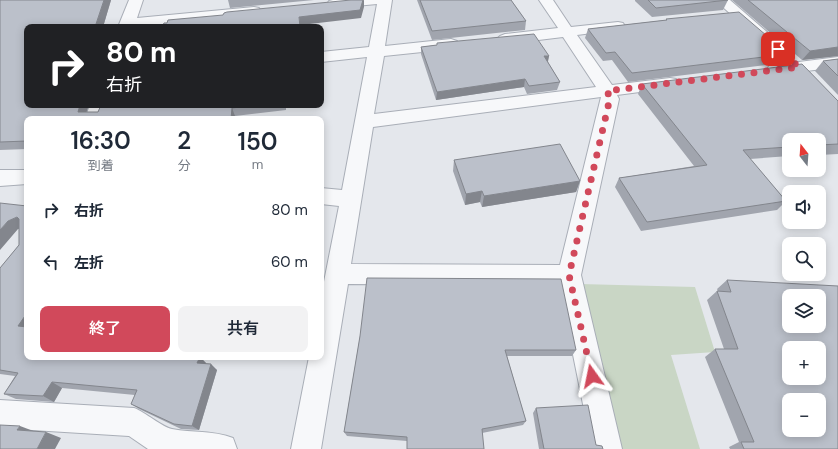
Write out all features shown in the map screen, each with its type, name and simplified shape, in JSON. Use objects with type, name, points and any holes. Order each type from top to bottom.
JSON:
[{"type":"street","points":[[127,24],[136,0]]},
{"type":"street","points":[[322,5],[376,0]]},
{"type":"street","points":[[324,351],[385,0]]},
{"type":"street","points":[[546,0],[607,91],[610,98],[569,275],[607,449]]},
{"type":"street","points":[[722,0],[799,67],[813,82]]},
{"type":"street","points":[[136,24],[268,10]]},
{"type":"street","points":[[715,16],[738,14]]},
{"type":"street","points":[[494,40],[631,25]]},
{"type":"street","points":[[324,57],[463,43]]},
{"type":"street","points":[[760,72],[838,62]]},
{"type":"street","points":[[363,122],[684,82]]},
{"type":"street","points":[[0,178],[24,177]]},
{"type":"street","points":[[324,196],[351,199]]},
{"type":"street","points":[[338,274],[569,275]]},
{"type":"street","points":[[306,449],[322,360]]},
{"type":"street","points":[[0,414],[134,422],[165,443],[222,449]]},
{"type":"green space","points":[[580,284],[695,287],[715,352],[671,355],[700,449],[616,449]]},
{"type":"building","points":[[0,0],[104,0],[96,24],[24,24],[24,108],[79,108],[78,112],[98,112],[100,108],[232,108],[231,116],[24,116],[24,141],[0,142]]},
{"type":"building","points":[[363,0],[360,10],[299,17],[300,24],[164,24],[167,23],[168,20],[223,15],[227,12]]},
{"type":"building","points":[[420,0],[511,0],[526,21],[432,31]]},
{"type":"building","points":[[648,0],[728,0],[656,8]]},
{"type":"building","points":[[748,0],[838,0],[838,47],[810,51]]},
{"type":"building","points":[[739,12],[788,54],[632,73],[615,52],[606,53],[588,29],[667,20],[666,19]]},
{"type":"building","points":[[534,34],[549,56],[544,56],[560,82],[529,86],[525,79],[437,92],[421,47],[437,45],[437,43]]},
{"type":"building","points":[[838,59],[838,76],[823,61]]},
{"type":"building","points":[[802,64],[838,101],[838,144],[826,145],[826,133],[782,133],[782,147],[743,150],[782,196],[782,202],[647,222],[619,178],[707,165],[642,84]]},
{"type":"building","points":[[560,144],[580,181],[484,196],[482,191],[466,194],[454,160]]},
{"type":"building","points":[[0,203],[24,206],[24,317],[18,326],[24,327],[24,360],[198,360],[197,363],[211,364],[192,426],[174,424],[131,404],[137,390],[52,382],[43,396],[4,394],[18,373],[0,370],[0,268],[19,245],[19,219],[17,217],[8,221],[0,230]]},
{"type":"building","points":[[367,278],[561,279],[576,350],[505,350],[526,421],[482,429],[484,449],[407,449],[407,437],[344,432],[360,336]]},
{"type":"building","points":[[727,280],[838,286],[838,449],[744,449],[741,442],[754,442],[715,349],[738,349],[717,291],[731,292]]},
{"type":"building","points":[[588,405],[596,445],[602,446],[603,449],[544,449],[536,408]]},
{"type":"building","points":[[0,425],[20,426],[17,430],[46,432],[37,449],[0,449]]},
{"type":"route","points":[[592,376],[569,275],[610,98],[607,91],[799,67],[778,49]]}]
